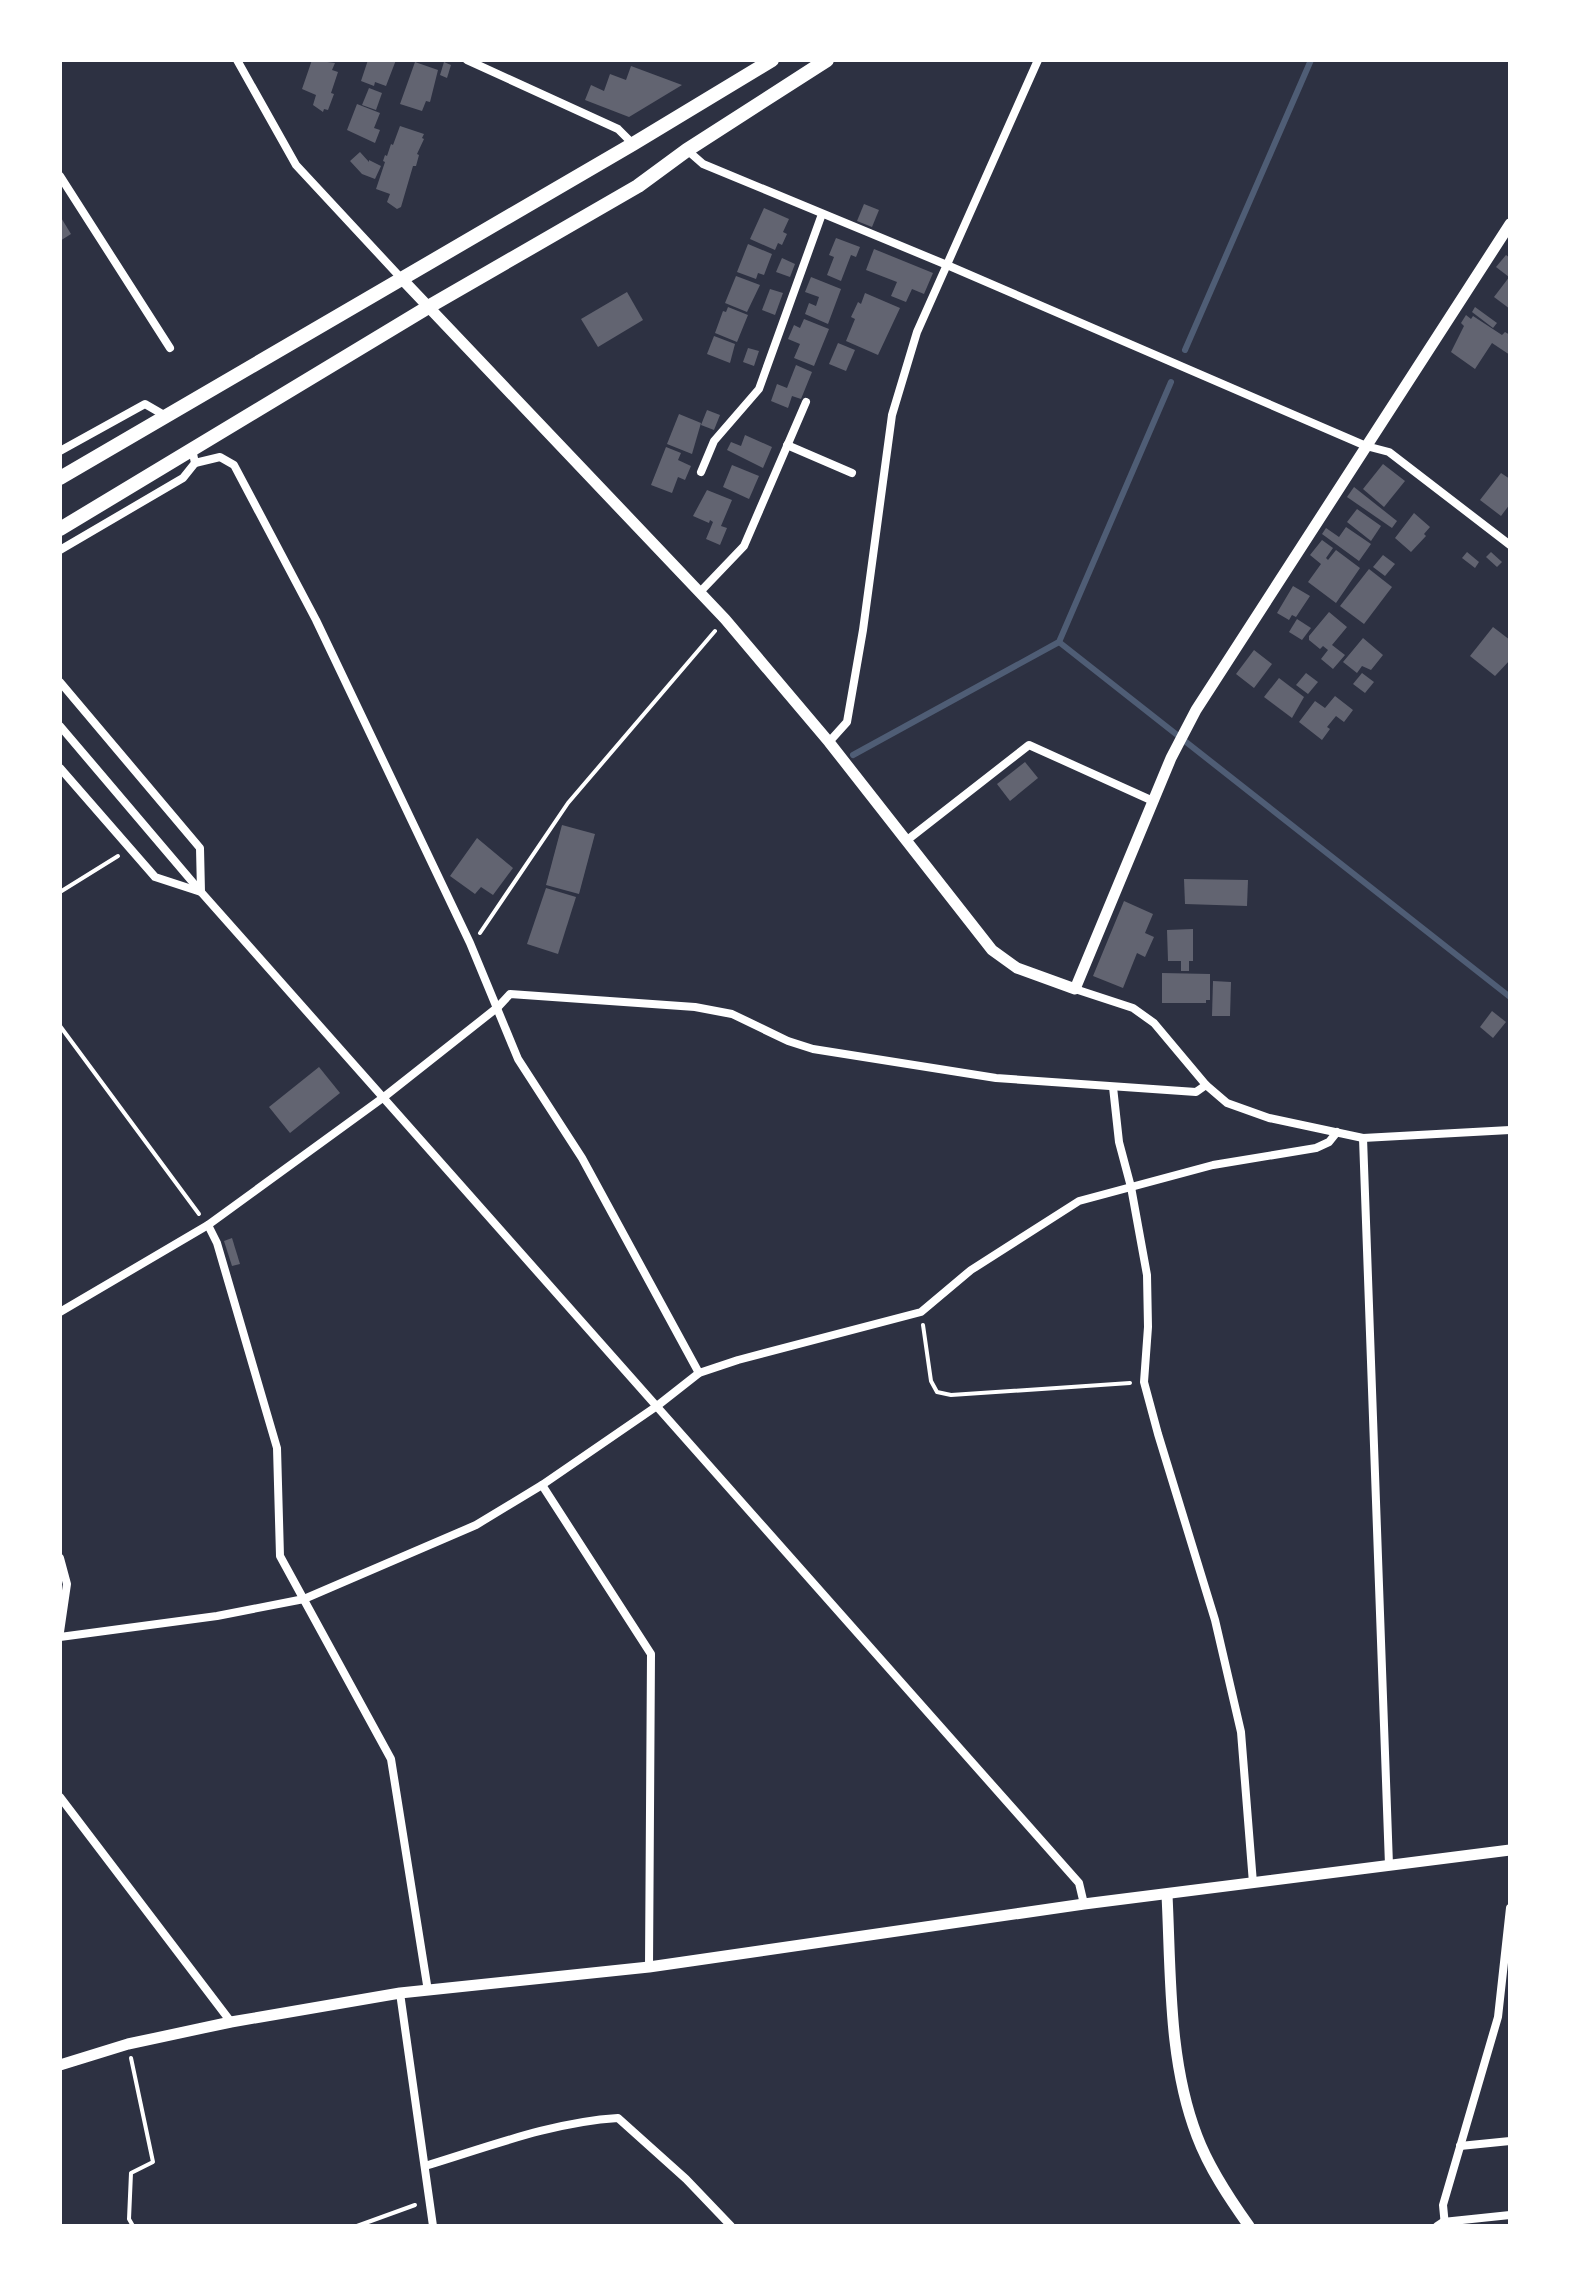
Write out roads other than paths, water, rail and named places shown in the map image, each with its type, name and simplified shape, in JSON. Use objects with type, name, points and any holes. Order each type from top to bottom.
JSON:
[{"type":"highway","points":[[60,478],[772,60]]},
{"type":"highway","points":[[60,529],[194,456],[430,306],[638,186],[687,150],[827,60]]},
{"type":"street","points":[[237,60],[296,165],[725,619],[829,742],[992,950],[1017,968],[1133,1008],[1154,1023],[1206,1085],[1227,1103],[1269,1118],[1363,1138],[1510,1130]]},
{"type":"street","points":[[467,60],[618,129],[633,144]]},
{"type":"street","points":[[829,742],[847,722],[863,630],[892,415],[917,332],[1038,60]]},
{"type":"street","points":[[687,150],[703,164],[947,265],[1366,446],[1389,452],[1510,545]]},
{"type":"street","points":[[60,176],[170,348]]},
{"type":"street","points":[[701,472],[714,441],[759,389],[822,214]]},
{"type":"street","points":[[1075,989],[1188,724],[1510,224]]},
{"type":"street","points":[[700,592],[744,546],[806,402]]},
{"type":"street","points":[[60,451],[145,404],[164,415]]},
{"type":"street","points":[[787,445],[852,473]]},
{"type":"street","points":[[60,550],[183,478],[194,456],[220,457],[234,465],[316,620],[470,943],[518,1059],[582,1158],[699,1373]]},
{"type":"street","points":[[60,682],[200,848],[201,892]]},
{"type":"street","points":[[60,726],[201,892],[1079,1883],[1084,1904]]},
{"type":"street","points":[[906,841],[1029,745],[1153,801]]},
{"type":"street","points":[[60,768],[155,877],[201,892]]},
{"type":"street","points":[[60,1312],[208,1225],[384,1097],[498,1007],[510,994],[695,1007],[732,1014],[788,1041],[813,1049],[996,1078],[1196,1092],[1206,1085]]},
{"type":"street","points":[[1113,1087],[1119,1142],[1131,1187],[1147,1275],[1148,1327],[1144,1382],[1215,1620],[1241,1732],[1253,1883]]},
{"type":"street","points":[[60,1558],[67,1584],[60,1635],[217,1616],[304,1599],[476,1525],[542,1485],[657,1406],[699,1373],[921,1312],[971,1270],[1079,1201],[1213,1165],[1316,1148],[1329,1142],[1337,1132]]},
{"type":"street","points":[[1363,1138],[1389,1865]]},
{"type":"street","points":[[208,1225],[217,1243],[277,1448],[280,1556],[391,1759],[428,1991]]},
{"type":"street","points":[[542,1485],[651,1654],[649,1967]]},
{"type":"street","points":[[60,1797],[231,2022]]},
{"type":"street","points":[[60,2065],[128,2044],[231,2022],[400,1993],[649,1967],[1084,1904],[1510,1850]]},
{"type":"street","points":[[1167,1895],[1174,2020],[1183,2087],[1197,2137],[1228,2197],[1249,2226]]},
{"type":"street","points":[[1510,1908],[1498,2017],[1443,2205],[1441,2225],[1510,2215]]},
{"type":"street","points":[[400,1993],[433,2226]]},
{"type":"street","points":[[425,2166],[573,2124],[618,2118],[686,2179],[731,2226]]},
{"type":"street","points":[[1460,2146],[1510,2141]]},
{"type":"waterway","points":[[1185,350],[1311,60]]},
{"type":"waterway","points":[[853,755],[1059,642],[1171,382]]},
{"type":"waterway","points":[[1059,642],[1510,997]]}]
